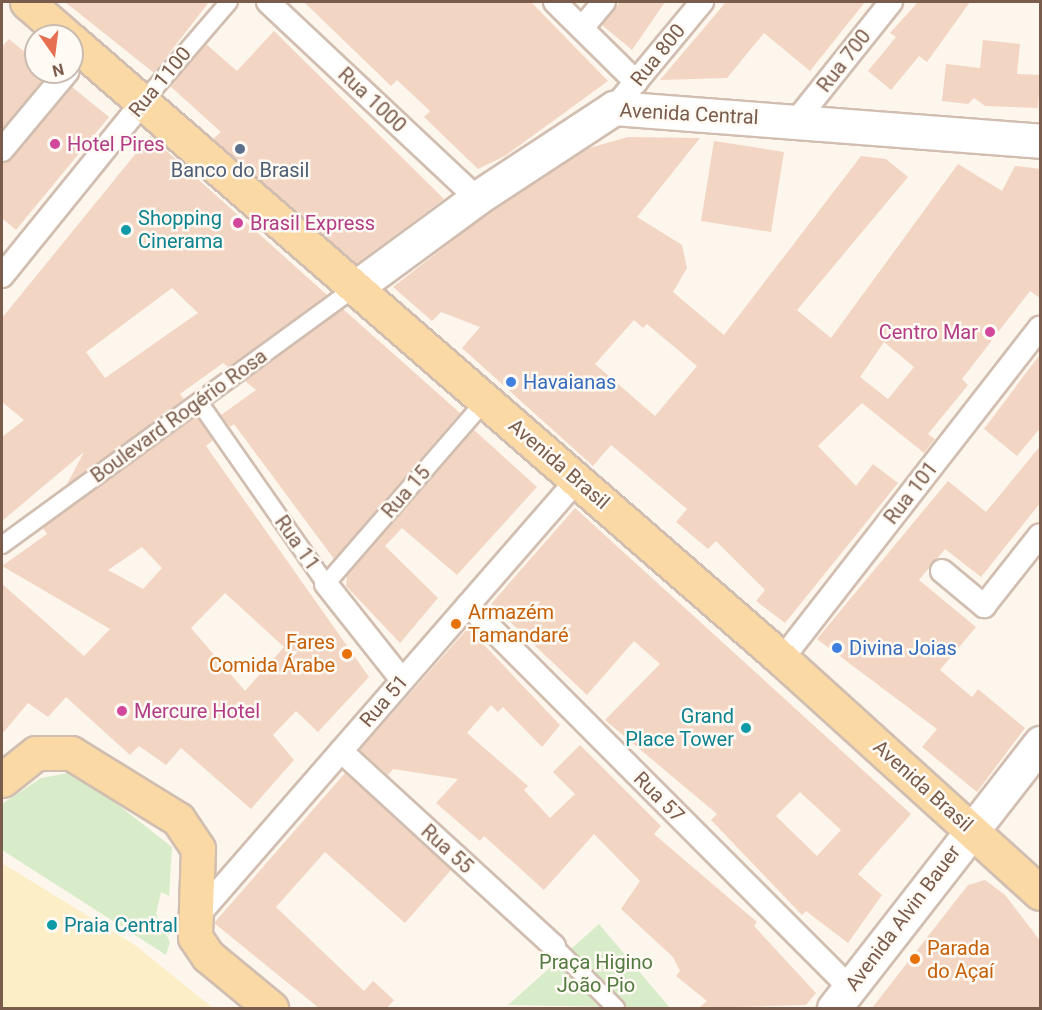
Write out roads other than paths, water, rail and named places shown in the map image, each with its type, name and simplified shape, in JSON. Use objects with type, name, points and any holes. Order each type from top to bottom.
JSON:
[{"type":"main road","name":"Avenida Brasil","points":[[27,2],[46,24]]},
{"type":"main road","name":"Avenida Brasil","points":[[84,62],[142,103],[356,287],[782,659],[1041,893]]},
{"type":"main road","name":"Avenida Central","points":[[356,287],[477,198],[615,108],[1041,141]]},
{"type":"main road","name":"Avenida Alvin Bauer","points":[[842,998],[971,828],[1041,743]]},
{"type":"main road","points":[[2,780],[36,753],[71,753],[178,819],[198,849],[191,923],[208,956],[271,1008]]},
{"type":"street","name":"Rua 1100","points":[[2,276],[142,103],[229,2]]},
{"type":"street","name":"Rua 1000","points":[[268,2],[477,198]]},
{"type":"street","points":[[555,2],[636,82]]},
{"type":"street","points":[[582,28],[604,2]]},
{"type":"street","name":"Rua 800","points":[[615,108],[702,2]]},
{"type":"street","name":"Rua 700","points":[[796,121],[891,2]]},
{"type":"street","points":[[2,150],[50,84]]},
{"type":"street","name":"Boulevard Rogério Rosa","points":[[2,545],[356,287]]},
{"type":"street","name":"Rua 101","points":[[782,659],[1041,327]]},
{"type":"street","name":"Rua 15","points":[[326,584],[486,400]]},
{"type":"street","name":"Rua 11","points":[[199,402],[326,584],[402,680]]},
{"type":"street","name":"Rua 51","points":[[191,923],[577,480]]},
{"type":"street","points":[[942,571],[984,606],[1041,535]]},
{"type":"street","name":"Rua 57","points":[[468,605],[842,998]]},
{"type":"street","name":"Rua 55","points":[[341,751],[554,946]]},
{"type":"street","points":[[554,946],[616,1008]]},
{"type":"place","name":"Hotel Pires","points":[[55,144]]},
{"type":"place","name":"Banco do Brasil","points":[[240,149]]},
{"type":"place","name":"Brasil Express","points":[[238,223]]},
{"type":"place","name":"Shopping Cinerama","points":[[126,230]]},
{"type":"place","name":"Centro Mar","points":[[990,332]]},
{"type":"place","name":"Havaianas","points":[[511,382]]},
{"type":"place","name":"Armazém Tamandaré","points":[[456,624]]},
{"type":"place","name":"Divina Joias","points":[[837,648]]},
{"type":"place","name":"Fares Comida Árabe","points":[[347,654]]},
{"type":"place","name":"Mercure Hotel","points":[[122,711]]},
{"type":"place","name":"Grand Place Tower","points":[[746,728]]},
{"type":"place","name":"Praia Central","points":[[52,925]]},
{"type":"place","name":"Parada do Açaí","points":[[915,959]]},
{"type":"park label","name":"Praça Higino João Pio","points":[[596,974]]}]
